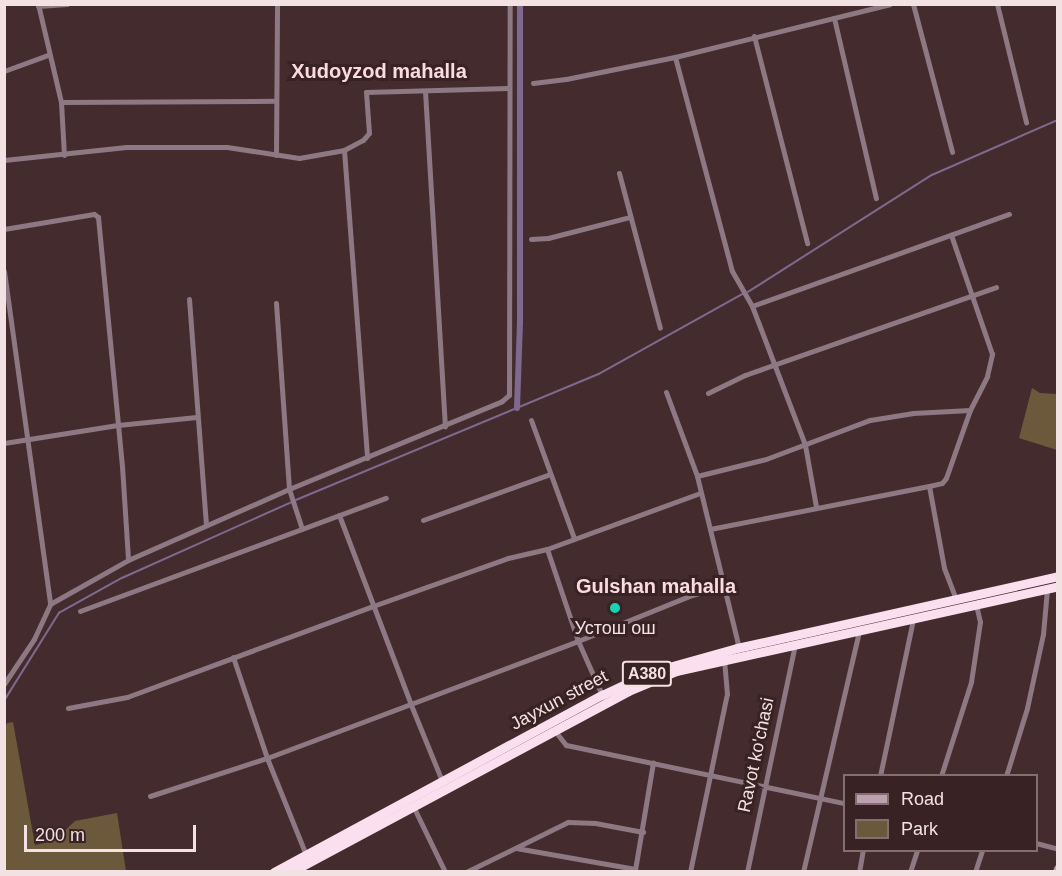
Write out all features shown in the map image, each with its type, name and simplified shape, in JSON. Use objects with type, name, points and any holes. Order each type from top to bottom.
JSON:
[{"type":"highway","name":"Jayxun street","points":[[274,872],[602,695],[674,664],[1058,576]]},
{"type":"highway","name":"Jayxun street","points":[[291,872],[647,682],[676,671],[1058,586]]},
{"type":"street","points":[[64,155],[61,102],[48,55],[38,5],[67,4]]},
{"type":"street","points":[[276,155],[277,4]]},
{"type":"street","points":[[50,604],[128,560],[206,525],[502,402],[509,395],[512,125],[508,88],[510,4]]},
{"type":"street","points":[[533,83],[566,79],[675,57],[890,4]]},
{"type":"street","points":[[913,4],[952,152]]},
{"type":"street","points":[[997,4],[1026,122]]},
{"type":"street","points":[[834,18],[876,198]]},
{"type":"street","points":[[754,36],[807,243]]},
{"type":"street","points":[[4,71],[48,55]]},
{"type":"street","points":[[675,57],[732,271],[752,306],[805,444],[816,507]]},
{"type":"street","points":[[4,160],[126,147],[227,147],[299,158],[344,150],[369,133],[366,92],[508,88]]},
{"type":"street","points":[[425,91],[445,426]]},
{"type":"street","points":[[61,102],[276,101]]},
{"type":"street","points":[[344,150],[367,458]]},
{"type":"street","points":[[619,173],[660,328]]},
{"type":"street","points":[[4,229],[94,214],[98,217],[118,425],[128,560]]},
{"type":"street","points":[[752,306],[1009,214]]},
{"type":"street","points":[[531,239],[548,238],[630,217]]},
{"type":"street","points":[[710,529],[942,483],[946,478],[970,410],[987,376],[992,354],[951,235]]},
{"type":"street","points":[[4,271],[25,441],[50,604],[34,639],[4,684]]},
{"type":"street","points":[[708,393],[775,364],[996,287]]},
{"type":"street","points":[[189,298],[206,525]]},
{"type":"street","points":[[276,303],[290,492],[302,529]]},
{"type":"street","points":[[666,392],[698,476],[700,493],[739,648]]},
{"type":"street","points":[[698,476],[766,459],[870,420],[913,413],[970,410]]},
{"type":"street","points":[[4,443],[118,425],[197,417]]},
{"type":"street","points":[[531,420],[574,538]]},
{"type":"street","points":[[423,520],[550,474]]},
{"type":"street","points":[[929,486],[944,568],[956,599]]},
{"type":"street","points":[[68,708],[127,697],[373,606],[508,558],[547,549],[700,493]]},
{"type":"street","points":[[80,611],[386,498]]},
{"type":"street","points":[[339,515],[442,781]]},
{"type":"street","points":[[547,549],[578,641],[602,695]]},
{"type":"street","points":[[150,796],[267,758],[578,641],[692,595],[723,586]]},
{"type":"street","points":[[1007,774],[1027,708],[1042,634],[1047,589]]},
{"type":"street","points":[[942,774],[971,682],[980,622],[976,605]]},
{"type":"street","points":[[880,774],[913,619]]},
{"type":"street","points":[[803,872],[859,631]]},
{"type":"street","name":"Ravot ko'chasi","points":[[747,872],[795,645]]},
{"type":"street","points":[[233,657],[267,758],[306,855]]},
{"type":"street","points":[[690,872],[728,694],[724,661]]},
{"type":"street","points":[[555,731],[566,745],[765,784],[843,803]]},
{"type":"street","points":[[514,847],[635,870],[653,762]]},
{"type":"street","points":[[413,806],[445,872]]},
{"type":"street","points":[[466,872],[568,822],[595,822],[643,832]]},
{"type":"street","points":[[1038,844],[1058,849]]},
{"type":"street","points":[[859,872],[864,852]]},
{"type":"street","points":[[910,872],[916,852]]},
{"type":"street","points":[[975,872],[981,852]]},
{"type":"green space","points":[[1032,388],[1040,393],[1057,394],[1057,450],[1019,438]]},
{"type":"green space","points":[[13,722],[35,845],[54,841],[75,821],[117,813],[126,871],[5,871],[5,728],[7,723]]},
{"type":"waterway","points":[[517,408],[520,324],[520,4]]},
{"type":"waterway","points":[[748,292],[932,175],[1058,120]]},
{"type":"waterway","points":[[296,500],[599,374],[743,294]]},
{"type":"waterway","points":[[4,701],[59,613],[122,578],[292,502]]},
{"type":"place","name":"Устош ош","points":[[615,608]]},
{"type":"district","name":"Xudoyzod mahalla","points":[[379,71]]},
{"type":"district","name":"Gulshan mahalla","points":[[656,586]]}]
